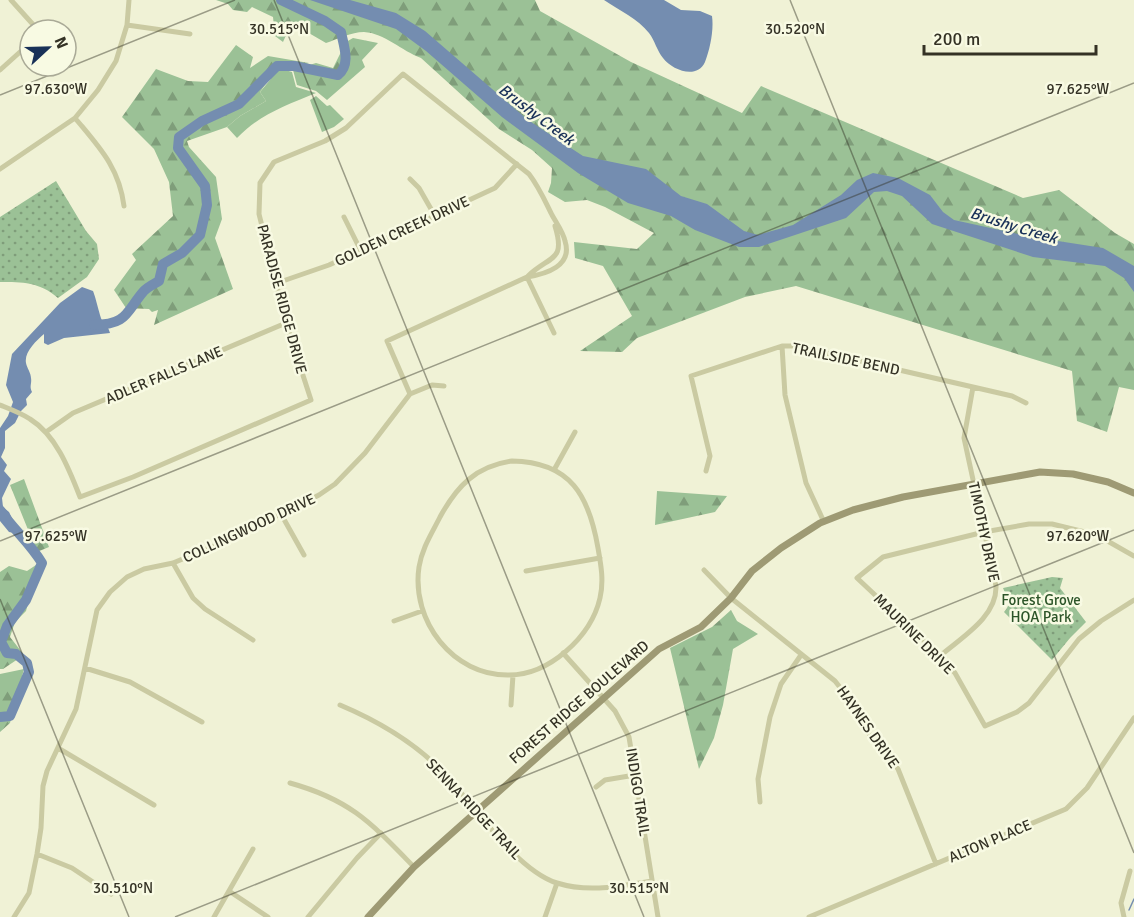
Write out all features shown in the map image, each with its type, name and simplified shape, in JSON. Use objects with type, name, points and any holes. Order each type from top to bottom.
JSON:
[{"type":"street","points":[[11,0],[27,18]]},
{"type":"street","points":[[0,169],[75,118],[110,73],[127,25],[129,0]]},
{"type":"street","points":[[127,25],[189,34]]},
{"type":"street","points":[[0,70],[18,54]]},
{"type":"street","name":"PARADISE RIDGE DRIVE","points":[[0,405],[30,419],[46,432],[67,465],[80,496],[133,477],[311,400],[286,323],[259,214],[260,183],[274,162],[325,141],[346,128],[403,74],[517,164]]},
{"type":"street","points":[[75,118],[108,158],[122,189],[124,206]]},
{"type":"street","points":[[517,164],[539,186],[566,242],[567,252],[563,262],[554,269],[541,275],[527,277]]},
{"type":"street","name":"GOLDEN CREEK DRIVE","points":[[277,283],[330,265],[495,188],[517,164]]},
{"type":"street","points":[[410,179],[423,195],[435,216]]},
{"type":"street","points":[[444,386],[432,385],[410,394],[387,341],[527,277],[557,254],[560,243],[552,215]]},
{"type":"street","points":[[344,218],[361,251]]},
{"type":"street","points":[[527,277],[554,333]]},
{"type":"street","name":"ADLER FALLS LANE","points":[[46,432],[73,413],[286,323]]},
{"type":"street","points":[[782,346],[785,394],[803,472],[824,522]]},
{"type":"street","name":"TRAILSIDE BEND","points":[[706,471],[710,456],[691,375],[782,346],[795,346],[1012,396],[1026,403]]},
{"type":"street","name":"TIMOTHY DRIVE","points":[[940,656],[983,619],[993,607],[996,597],[996,586],[964,438],[972,387]]},
{"type":"street","name":"COLLINGWOOD DRIVE","points":[[14,917],[29,893],[38,854],[43,786],[51,761],[76,709],[97,610],[110,592],[127,577],[144,569],[173,563],[228,540],[319,495],[349,471],[410,394]]},
{"type":"street","points":[[554,470],[575,432]]},
{"type":"street","points":[[531,462],[554,470],[575,487],[587,504],[600,558],[602,587],[598,607],[584,632],[563,653],[541,668],[513,675],[483,672],[458,658],[436,638],[422,611],[418,586],[421,557],[426,544],[456,490],[479,471],[502,463],[531,462]]},
{"type":"street","name":"FOREST RIDGE BOULEVARD","points":[[368,917],[414,867],[659,649],[701,627],[731,598],[752,571],[781,548],[824,522],[853,510],[903,497],[1040,472],[1073,474],[1108,482],[1134,493]]},
{"type":"street","points":[[280,514],[304,555]]},
{"type":"street","points":[[984,532],[1029,524],[1062,526],[1096,535],[1134,556]]},
{"type":"street","name":"MAURINE DRIVE","points":[[984,532],[883,557],[857,578],[955,673],[985,726],[1017,712],[1029,703],[1079,639],[1101,621],[1134,600]]},
{"type":"street","points":[[525,571],[600,558]]},
{"type":"street","points":[[173,563],[193,598],[205,609],[253,639]]},
{"type":"street","name":"HAYNES DRIVE","points":[[704,570],[731,598],[835,681],[850,700],[866,730],[898,769],[936,864]]},
{"type":"street","points":[[394,621],[422,611]]},
{"type":"street","name":"INDIGO TRAIL","points":[[563,653],[604,698],[620,719],[629,737],[658,917]]},
{"type":"street","points":[[760,802],[758,779],[770,717],[781,684],[801,655]]},
{"type":"street","points":[[85,668],[130,682],[202,722]]},
{"type":"street","points":[[512,705],[513,675]]},
{"type":"street","name":"SENNA RIDGE TRAIL","points":[[340,705],[358,712],[412,745],[443,772],[526,866],[543,877],[577,888],[597,889],[652,881]]},
{"type":"street","name":"ALTON PLACE","points":[[809,917],[1066,809],[1088,788],[1134,718]]},
{"type":"street","points":[[58,748],[154,805]]},
{"type":"street","points":[[596,788],[605,780],[635,775]]},
{"type":"street","points":[[290,783],[319,791],[363,817],[414,867]]},
{"type":"street","points":[[308,917],[381,833]]},
{"type":"street","points":[[214,917],[253,849]]},
{"type":"street","points":[[38,854],[72,868],[111,894]]},
{"type":"street","points":[[1124,917],[1121,903],[1130,871]]},
{"type":"street","points":[[545,917],[557,883]]},
{"type":"street","points":[[229,891],[268,917]]},
{"type":"green space","points":[[216,0],[535,0],[540,11],[631,62],[742,113],[761,86],[1023,198],[1059,190],[1115,233],[1134,244],[1134,390],[1119,387],[1107,432],[1077,421],[1072,371],[796,286],[745,297],[637,338],[622,352],[580,351],[632,316],[603,266],[575,258],[574,242],[637,249],[654,233],[587,200],[565,202],[548,192],[552,168],[532,150],[499,129],[421,58],[386,39],[371,33],[359,32],[326,43],[295,25],[288,31],[283,42],[275,36],[273,17],[252,7],[247,12],[233,10],[228,4]]},
{"type":"green space","points":[[353,38],[378,43],[362,60],[365,67],[327,100],[316,91],[297,85],[293,70],[316,63],[333,68],[346,42]]},
{"type":"green space","points":[[236,45],[253,57],[250,68],[268,56],[309,63],[291,70],[277,68],[260,92],[266,101],[240,116],[227,127],[187,141],[189,147],[216,177],[222,219],[215,238],[233,289],[154,325],[158,310],[152,312],[149,309],[126,308],[114,290],[136,260],[132,254],[173,216],[169,182],[154,149],[122,117],[156,69],[188,81],[208,82]]},
{"type":"green space","points":[[282,69],[292,72],[296,87],[316,93],[264,117],[237,138],[227,127],[240,116],[266,101],[260,92],[275,71]]},
{"type":"green space","points":[[316,96],[327,106],[330,105],[344,119],[334,127],[322,132],[310,100]]},
{"type":"green space","points":[[56,181],[86,231],[97,244],[99,259],[87,277],[58,298],[38,286],[0,282],[0,217]]},
{"type":"green space","points":[[24,479],[49,547],[37,552],[10,485]]},
{"type":"green space","points":[[657,491],[727,496],[715,512],[655,525]]},
{"type":"green space","points":[[39,563],[26,611],[15,622],[10,637],[24,655],[0,669],[0,572],[9,566],[27,571]]},
{"type":"green space","name":"Forest Grove HOA Park","points":[[1052,577],[1063,578],[1060,588],[1086,622],[1052,660],[1004,612],[1009,603],[1003,588]]},
{"type":"green space","points":[[731,610],[737,621],[758,634],[733,649],[723,705],[714,738],[699,769],[670,648],[712,627]]},
{"type":"green space","points":[[24,669],[10,723],[0,732],[0,674]]},
{"type":"water","points":[[310,0],[350,0],[396,13],[425,31],[528,120],[583,156],[646,169],[681,196],[707,204],[744,231],[758,235],[793,225],[841,195],[857,180],[873,173],[898,178],[930,195],[943,212],[954,220],[1032,237],[1103,248],[1134,266],[1134,292],[1124,278],[1105,266],[1033,257],[932,224],[902,196],[887,191],[874,192],[846,218],[759,247],[739,247],[695,230],[671,216],[628,203],[578,173],[502,117],[426,51],[396,29]]},
{"type":"water","points":[[604,0],[664,0],[681,10],[700,11],[712,16],[711,39],[705,62],[696,71],[691,72],[672,66],[661,55],[645,28]]},
{"type":"water","points":[[82,287],[93,291],[101,318],[110,333],[64,338],[48,345],[44,343],[44,334],[29,351],[26,363],[31,376],[32,392],[26,399],[27,405],[15,423],[5,431],[5,448],[1,457],[7,465],[4,471],[11,479],[2,498],[3,507],[9,512],[16,526],[14,533],[9,532],[0,521],[0,428],[13,402],[6,385],[12,354],[60,303]]},
{"type":"waterway","points":[[94,325],[113,323],[125,316],[145,290],[159,281],[163,264],[182,253],[200,235],[207,205],[205,186],[178,148],[179,137],[202,121],[239,104],[277,66],[294,66],[338,75],[342,71],[346,55],[341,32],[325,21],[281,0]]},
{"type":"waterway","points":[[0,510],[42,563],[26,600],[7,626],[1,642],[7,653],[16,654],[27,663],[29,672],[10,716],[0,717]]},
{"type":"waterway","points":[[1129,910],[1134,899]]},
{"type":"water label","name":"Brushy Creek","points":[[537,114]]},
{"type":"water label","name":"Brushy Creek","points":[[1014,225]]}]
